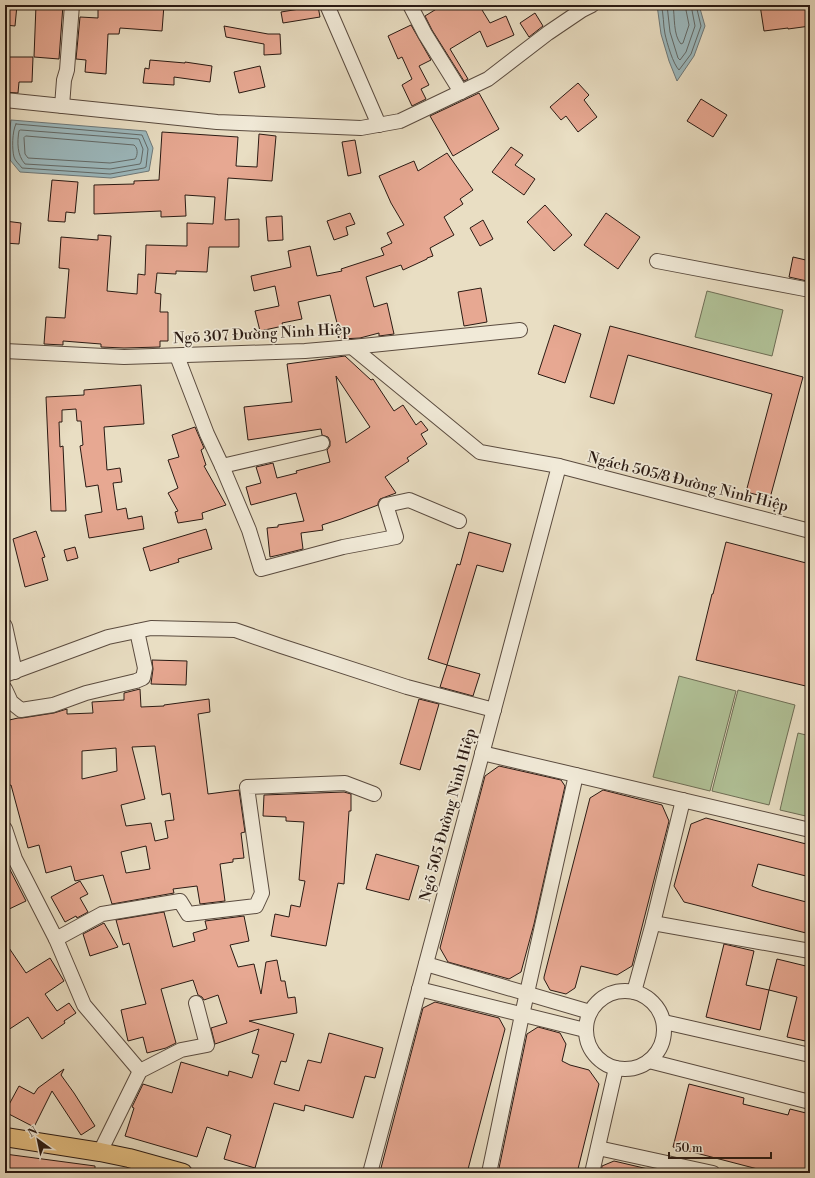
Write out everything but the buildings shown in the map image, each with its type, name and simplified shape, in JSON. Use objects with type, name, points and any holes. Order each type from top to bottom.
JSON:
[{"type":"main road","points":[[5,1137],[100,1152],[129,1158],[183,1173]]},
{"type":"street","points":[[62,106],[64,80],[67,70],[72,5]]},
{"type":"street","points":[[327,5],[379,125]]},
{"type":"street","points":[[410,5],[425,34],[461,92]]},
{"type":"street","points":[[5,100],[217,122],[361,128],[400,121],[488,79],[548,33],[592,5]]},
{"type":"street","points":[[657,261],[810,290]]},
{"type":"street","name":"Ngõ 307 Đường Ninh Hiệp","points":[[5,351],[124,357],[304,351],[352,348],[520,330]]},
{"type":"street","name":"Ngách 505/8 Đường Ninh Hiệp","points":[[352,348],[480,452],[558,466],[810,531]]},
{"type":"street","points":[[177,356],[207,434],[249,530],[261,569],[343,547],[396,537],[386,505],[410,500],[459,521]]},
{"type":"street","points":[[222,466],[322,443]]},
{"type":"street","name":"Ngõ 505 Đường Ninh Hiệp","points":[[370,1173],[558,466]]},
{"type":"street","points":[[5,626],[10,674],[108,637],[151,628],[235,630],[407,687],[494,710]]},
{"type":"street","points":[[5,689],[11,702],[21,710],[53,705],[86,693],[136,682],[143,678],[145,668],[137,631]]},
{"type":"street","points":[[482,753],[810,830]]},
{"type":"street","points":[[489,1173],[522,1015],[528,995],[576,775]]},
{"type":"street","points":[[56,939],[102,914],[180,900],[188,914],[256,906],[262,893],[247,787],[345,783],[374,794]]},
{"type":"street","points":[[634,992],[684,800]]},
{"type":"street","points":[[5,829],[15,859],[56,939],[84,1005],[140,1071]]},
{"type":"street","points":[[653,923],[810,951]]},
{"type":"street","points":[[426,964],[590,1012]]},
{"type":"street","points":[[419,989],[586,1030]]},
{"type":"street","points":[[626,990],[634,992],[643,995],[653,1002],[661,1013],[664,1022],[664,1039],[656,1055],[642,1066],[624,1069],[616,1068],[607,1065],[600,1060],[589,1047],[586,1038],[587,1021],[590,1012],[595,1005],[608,994],[626,990]]},
{"type":"street","points":[[100,1152],[140,1071],[181,1050],[207,1045],[196,1003]]},
{"type":"street","points":[[664,1022],[810,1055]]},
{"type":"street","points":[[649,1061],[810,1102]]},
{"type":"street","points":[[592,1173],[616,1068]]},
{"type":"street","points":[[598,1148],[713,1173]]},
{"type":"green space","points":[[707,291],[783,310],[772,356],[695,337]]},
{"type":"green space","points":[[679,676],[736,691],[710,791],[653,777]]},
{"type":"green space","points":[[738,690],[795,705],[769,805],[712,791]]},
{"type":"green space","points":[[798,733],[810,736],[810,817],[780,810]]},
{"type":"water","points":[[657,5],[699,5],[705,26],[694,56],[677,81],[661,34]]},
{"type":"water","points":[[11,120],[146,131],[153,148],[149,171],[111,178],[20,172],[10,160],[9,136]]}]
